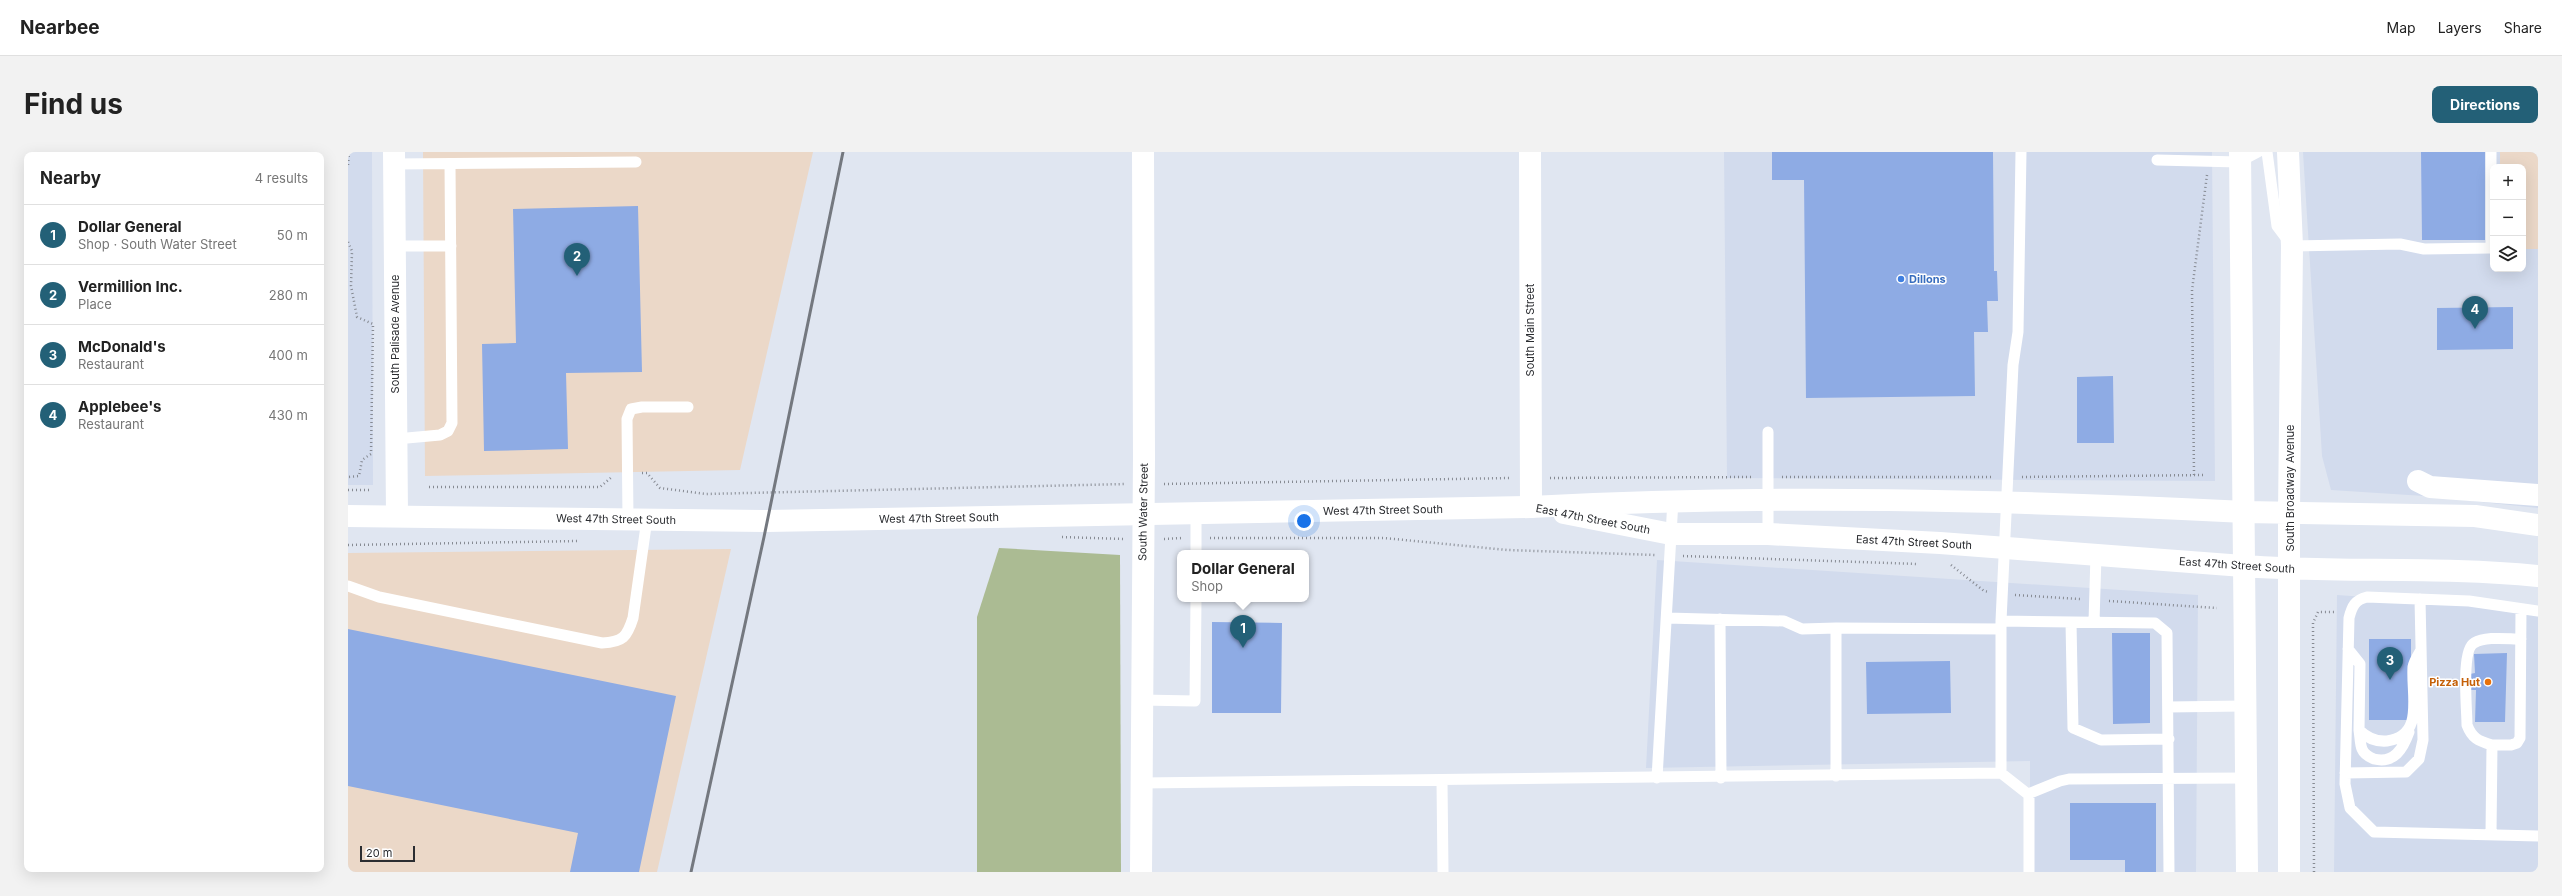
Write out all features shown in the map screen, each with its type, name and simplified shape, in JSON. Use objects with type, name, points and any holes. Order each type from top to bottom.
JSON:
[{"type":"street","name":"South Water Street","points":[[1141,872],[1143,152]]},
{"type":"street","name":"South Main Street","points":[[1530,152],[1531,507]]},
{"type":"street","name":"South Broadway Avenue","points":[[2288,152],[2292,246],[2289,513],[2289,872]]},
{"type":"street","points":[[2246,155],[2245,512],[2243,566],[2247,872]]},
{"type":"street","name":"South Palisade Avenue","points":[[394,158],[398,516]]},
{"type":"street","points":[[2418,481],[2430,487],[2538,495]]},
{"type":"street","name":"East 47th Street South","points":[[1531,507],[1673,500],[1768,499],[2008,504],[2056,502],[2245,512],[2474,516],[2538,524]]},
{"type":"street","name":"East 47th Street South","points":[[1531,507],[1671,534],[1768,534],[2003,548],[2290,569],[2486,571],[2538,576]]},
{"type":"street","name":"West 47th Street South","points":[[348,516],[767,521],[1531,507]]},
{"type":"lane","points":[[2000,773],[2000,625],[2003,548],[2008,504],[2014,365],[2018,332],[2021,152]]},
{"type":"lane","points":[[2267,152],[2277,226],[2292,246],[2400,244],[2424,249],[2491,248],[2491,152]]},
{"type":"lane","points":[[2157,160],[2206,161],[2246,155]]},
{"type":"lane","points":[[394,158],[450,164],[636,162]]},
{"type":"lane","points":[[396,439],[440,435],[448,432],[452,422],[450,164]]},
{"type":"lane","points":[[394,246],[451,246]]},
{"type":"lane","points":[[348,586],[379,597],[602,643],[617,643],[628,634],[633,618],[638,519],[627,475],[627,419],[631,409],[642,407],[688,407]]},
{"type":"lane","points":[[1768,432],[1768,534]]},
{"type":"lane","points":[[1657,778],[1673,500]]},
{"type":"lane","points":[[1196,514],[1196,550]]},
{"type":"lane","points":[[2094,622],[2096,555]]},
{"type":"lane","points":[[2538,611],[2469,601],[2367,597],[2358,599],[2351,608],[2349,618],[2345,773],[2346,798],[2350,808],[2374,832],[2538,836]]},
{"type":"lane","points":[[2345,773],[2406,772],[2419,759],[2423,740],[2420,599]]},
{"type":"lane","points":[[1142,700],[1195,701],[1196,602]]},
{"type":"lane","points":[[2521,609],[2521,639],[2520,738],[2517,743],[2511,745],[2492,745],[2478,741],[2471,735],[2467,725],[2468,649],[2474,643],[2488,640],[2521,639]]},
{"type":"lane","points":[[1666,618],[1784,621],[1802,629],[2071,622],[2155,623],[2162,627],[2167,633],[2169,872]]},
{"type":"lane","points":[[1720,619],[1722,778]]},
{"type":"lane","points":[[2071,622],[2073,728],[2101,740],[2169,739]]},
{"type":"lane","points":[[1836,628],[1836,776]]},
{"type":"lane","points":[[2348,649],[2360,664],[2359,730],[2362,750],[2369,757],[2386,760],[2396,755],[2404,745],[2410,728],[2414,705],[2413,665],[2422,648]]},
{"type":"lane","points":[[2168,707],[2244,706]]},
{"type":"lane","points":[[2359,730],[2367,739],[2382,741],[2400,739],[2410,728]]},
{"type":"lane","points":[[2491,834],[2492,745]]},
{"type":"lane","points":[[1141,783],[1722,778],[2000,773],[2028,794]]},
{"type":"lane","points":[[2028,794],[2060,781],[2069,779],[2245,778]]},
{"type":"lane","points":[[1442,781],[1443,872]]},
{"type":"lane","points":[[2028,794],[2029,872]]},
{"type":"path","points":[[348,165],[349,152]]},
{"type":"path","points":[[2194,475],[2192,290],[2207,185],[2206,161]]},
{"type":"path","points":[[348,242],[352,251],[351,286],[357,317],[373,324],[371,454],[362,460],[359,476],[348,477]]},
{"type":"path","points":[[430,487],[600,487],[612,476],[647,473],[660,488],[706,494],[1143,484],[1531,478],[2205,475]]},
{"type":"path","points":[[348,490],[370,490]]},
{"type":"path","points":[[1058,537],[1142,539],[1384,538],[1507,550],[1921,564]]},
{"type":"path","points":[[348,545],[582,541]]},
{"type":"path","points":[[1944,565],[1952,565],[1984,591],[2216,608]]},
{"type":"path","points":[[2314,872],[2313,623],[2318,612],[2341,611]]},
{"type":"shaded area","points":[[348,152],[372,152],[373,485],[348,485]]},
{"type":"shaded area","points":[[423,152],[813,152],[740,470],[425,476]]},
{"type":"shaded area","points":[[1724,152],[2212,152],[2215,481],[1727,478]]},
{"type":"shaded area","points":[[2303,152],[2500,152],[2500,164],[2490,164],[2490,272],[2526,272],[2526,249],[2538,249],[2538,508],[2424,496],[2331,490],[2322,456]]},
{"type":"shaded area","points":[[2500,152],[2538,152],[2538,249],[2526,249],[2526,164],[2500,164]]},
{"type":"shaded area","points":[[731,549],[657,872],[348,872],[348,553]]},
{"type":"shaded area","points":[[1657,560],[2198,595],[2196,872],[2030,872],[2030,761],[1646,768]]},
{"type":"shaded area","points":[[2337,595],[2538,609],[2538,872],[2334,872]]},
{"type":"green space","points":[[999,548],[1120,555],[1121,872],[977,872],[977,617]]},
{"type":"building","name":"Dillons","points":[[1772,152],[1993,152],[1994,271],[1997,271],[1998,301],[1987,301],[1988,332],[1974,332],[1975,396],[1806,398],[1804,180],[1772,180]]},
{"type":"building","points":[[2421,152],[2485,152],[2485,240],[2422,240]]},
{"type":"building","points":[[638,206],[642,372],[566,373],[568,449],[484,451],[482,344],[516,343],[513,209]]},
{"type":"building","points":[[2513,307],[2513,349],[2437,350],[2437,308]]},
{"type":"building","points":[[2113,376],[2114,443],[2077,443],[2077,377]]},
{"type":"building","points":[[1212,622],[1282,623],[1281,713],[1212,713]]},
{"type":"building","points":[[348,629],[676,696],[639,872],[570,872],[578,833],[348,786]]},
{"type":"building","points":[[2112,633],[2150,633],[2150,723],[2113,724]]},
{"type":"building","points":[[2369,639],[2411,639],[2411,720],[2369,720]]},
{"type":"building","name":"Pizza Hut","points":[[2507,653],[2505,722],[2475,722],[2476,690],[2470,690],[2470,674],[2475,673],[2474,654]]},
{"type":"building","points":[[1950,661],[1951,713],[1867,714],[1866,662]]},
{"type":"building","points":[[2070,803],[2156,803],[2156,872],[2125,872],[2125,860],[2070,860]]},
{"type":"railway","points":[[691,872],[764,537],[843,152]]},
{"type":"place","name":"Vermillion Inc.","points":[[577,276]]},
{"type":"place","name":"Dillons","points":[[1901,279]]},
{"type":"place","name":"Applebee's","points":[[2475,329]]},
{"type":"place","name":"Dollar General","points":[[1243,648]]},
{"type":"place","name":"McDonald's","points":[[2390,680]]},
{"type":"place","name":"Pizza Hut","points":[[2488,682]]}]
